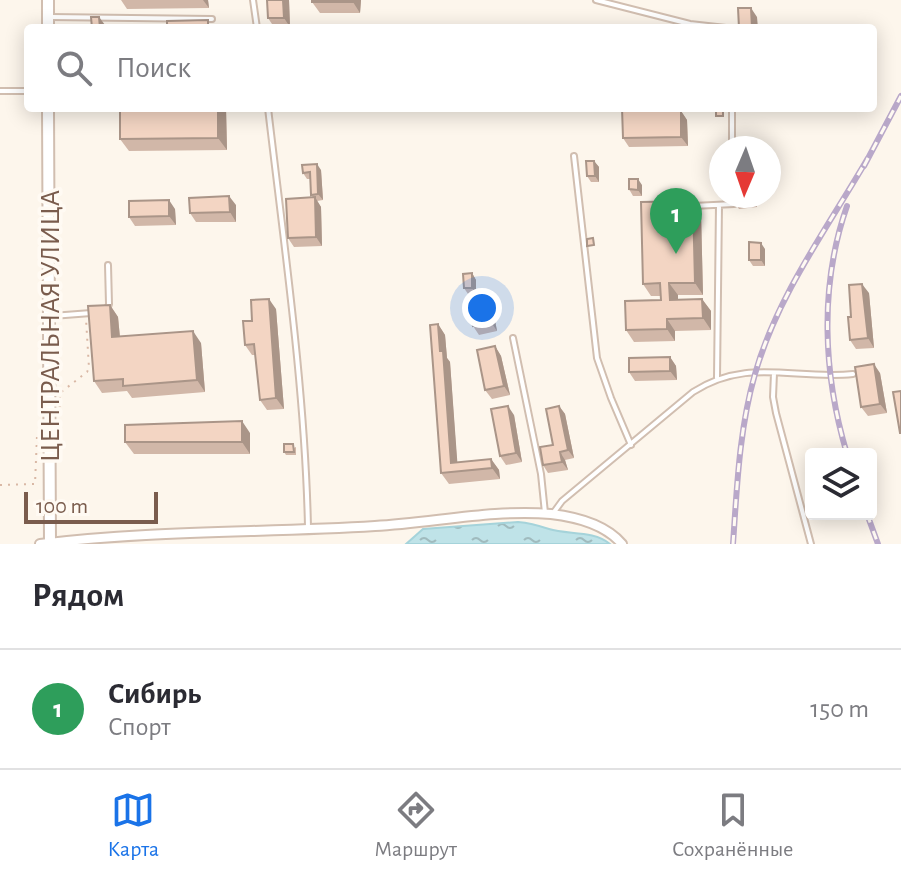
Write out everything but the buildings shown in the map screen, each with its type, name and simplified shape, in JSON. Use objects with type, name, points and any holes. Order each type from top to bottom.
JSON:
[{"type":"street","points":[[48,0],[48,23]]},
{"type":"street","name":"ЦЕНТРАЛЬНАЯ УЛИЦА","points":[[46,544],[48,112]]},
{"type":"street","points":[[46,544],[117,535],[392,525],[504,514],[549,514],[595,524],[622,544]]},
{"type":"lane","points":[[253,0],[256,24]]},
{"type":"lane","points":[[596,0],[690,24]]},
{"type":"lane","points":[[48,23],[212,19]]},
{"type":"lane","points":[[0,91],[24,91]]},
{"type":"lane","points":[[268,112],[287,268],[308,529]]},
{"type":"lane","points":[[732,112],[732,136]]},
{"type":"lane","points":[[574,156],[597,358],[631,445]]},
{"type":"lane","points":[[691,206],[709,205]]},
{"type":"lane","points":[[717,378],[719,208]]},
{"type":"lane","points":[[103,312],[109,304],[108,265]]},
{"type":"lane","points":[[49,316],[94,313]]},
{"type":"lane","points":[[513,338],[549,514]]},
{"type":"lane","points":[[549,514],[693,392],[717,378],[742,372],[853,374]]},
{"type":"lane","points":[[774,373],[776,413],[811,544]]},
{"type":"water","points":[[518,522],[588,535],[610,544],[406,544],[423,529]]},
{"type":"railway","points":[[864,166],[901,96]]},
{"type":"railway","points":[[733,544],[745,416],[765,345],[790,290],[868,158]]},
{"type":"railway","points":[[845,448],[829,361],[828,299],[838,236],[847,206]]},
{"type":"railway","points":[[869,520],[878,544]]},
{"type":"place","name":"Сибирь","points":[[676,254]]}]
